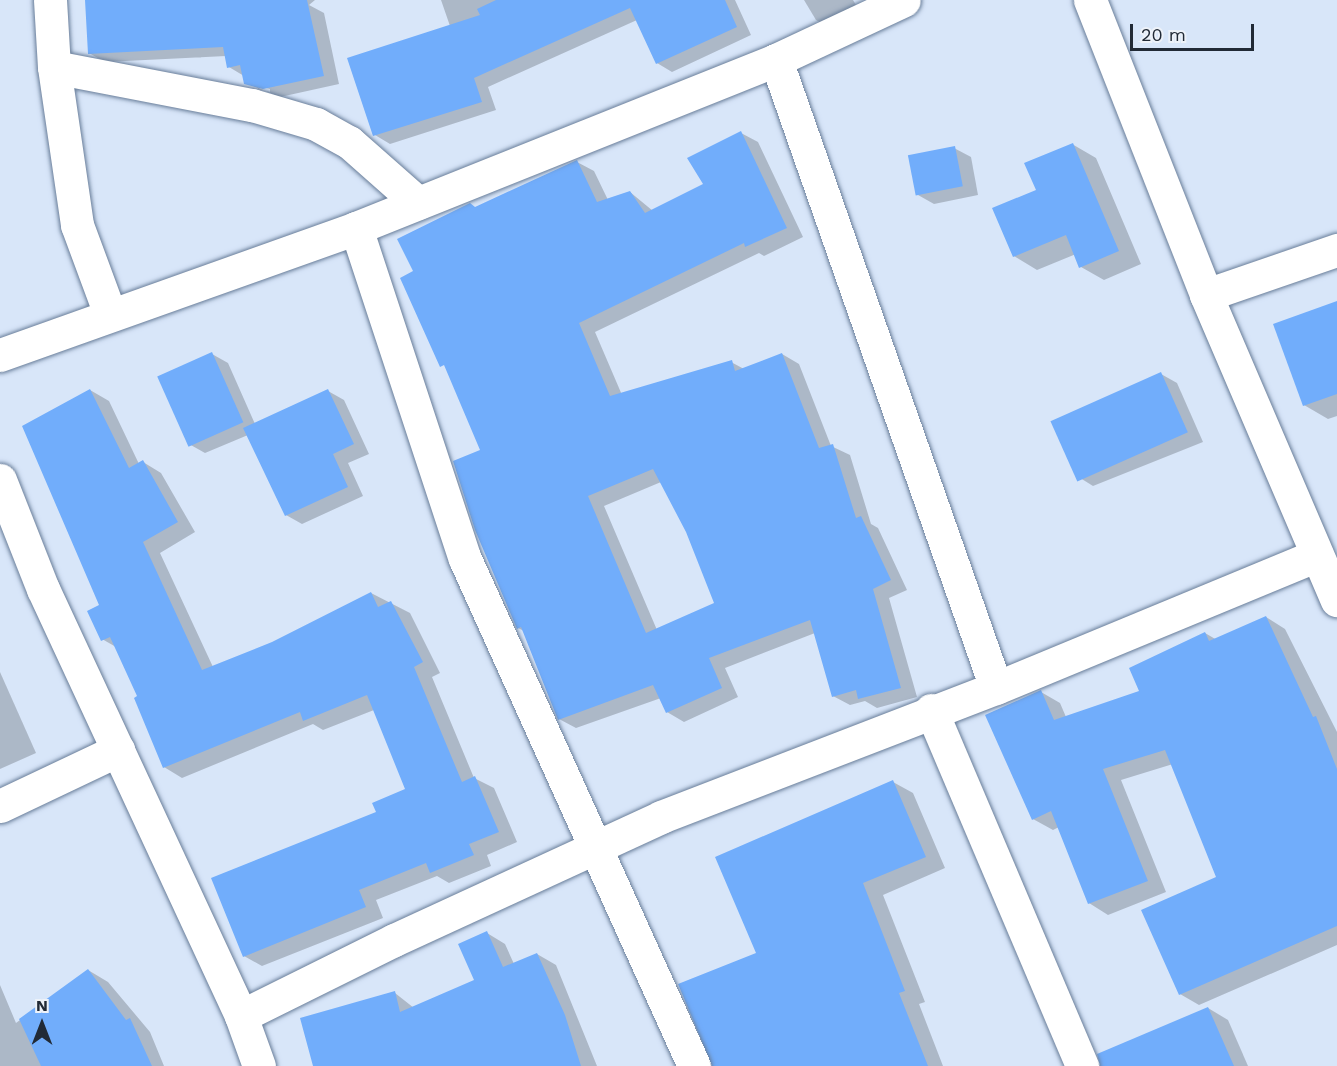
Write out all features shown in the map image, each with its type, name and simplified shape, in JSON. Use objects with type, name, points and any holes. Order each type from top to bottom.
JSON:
[{"type":"street","points":[[50,0],[54,67],[77,225],[110,314]]},
{"type":"street","points":[[0,355],[356,228],[776,60],[904,0]]},
{"type":"street","points":[[1090,0],[1206,295],[1337,600]]},
{"type":"street","points":[[776,60],[996,688]]},
{"type":"street","points":[[54,67],[252,105],[316,124],[349,142],[418,203]]},
{"type":"street","points":[[356,228],[465,559],[693,1066]]},
{"type":"street","points":[[1206,295],[1337,250]]},
{"type":"street","points":[[0,480],[44,589],[241,1016],[259,1066]]},
{"type":"street","points":[[241,1016],[394,940],[661,817],[931,710],[996,688],[1317,555]]},
{"type":"street","points":[[931,710],[1082,1066]]},
{"type":"street","points":[[0,806],[118,750]]},
{"type":"building","points":[[85,0],[307,0],[324,76],[263,89],[244,84],[240,65],[227,68],[223,47],[88,54]]},
{"type":"building","points":[[496,0],[725,0],[737,27],[656,64],[630,8],[474,78],[482,102],[373,136],[347,58],[480,15],[477,9]]},
{"type":"building","points":[[741,131],[787,228],[745,247],[744,243],[579,323],[610,396],[732,360],[735,371],[782,353],[819,448],[833,444],[856,518],[861,516],[891,580],[873,589],[901,688],[858,699],[856,690],[832,697],[810,620],[709,658],[722,688],[666,713],[653,685],[558,720],[521,627],[517,629],[475,530],[453,461],[480,450],[444,365],[440,367],[400,278],[413,271],[397,239],[470,203],[475,207],[577,160],[597,202],[630,191],[645,213],[703,184],[687,158]],"holes":[[[653,469],[686,532],[714,603],[646,633],[588,496]]]},
{"type":"building","points":[[1073,143],[1119,251],[1079,268],[1066,235],[1013,257],[992,208],[1036,190],[1024,163]]},
{"type":"building","points":[[955,146],[963,186],[916,195],[908,155]]},
{"type":"building","points":[[1337,301],[1337,394],[1303,406],[1273,324]]},
{"type":"building","points":[[212,352],[243,422],[189,447],[157,376]]},
{"type":"building","points":[[1161,372],[1188,432],[1077,482],[1050,421]]},
{"type":"building","points":[[90,389],[129,468],[143,460],[178,522],[143,542],[202,670],[272,642],[371,592],[378,607],[391,601],[423,662],[414,667],[462,782],[475,776],[499,832],[469,844],[474,855],[430,873],[426,863],[359,890],[366,907],[243,957],[211,878],[376,812],[372,803],[405,789],[367,695],[303,721],[300,712],[163,768],[134,698],[137,696],[110,637],[101,641],[87,611],[99,605],[22,426]]},
{"type":"building","points":[[328,389],[354,444],[333,454],[348,487],[285,516],[243,428]]},
{"type":"building","points":[[1266,616],[1313,717],[1316,716],[1337,769],[1337,926],[1179,995],[1141,910],[1216,877],[1165,750],[1103,769],[1148,881],[1088,904],[1051,811],[1032,820],[985,715],[1041,690],[1054,720],[1139,691],[1129,668],[1205,632],[1209,641]]},
{"type":"building","points":[[893,780],[926,857],[863,883],[905,991],[899,993],[928,1066],[712,1066],[678,984],[756,953],[715,857]]},
{"type":"building","points":[[487,931],[503,967],[537,953],[565,1015],[581,1066],[313,1066],[300,1018],[395,991],[400,1012],[474,980],[458,944]]},
{"type":"building","points":[[88,969],[126,1020],[130,1018],[152,1066],[41,1066],[19,1019]]},
{"type":"building","points":[[1208,1007],[1234,1066],[1100,1066],[1097,1054]]}]
